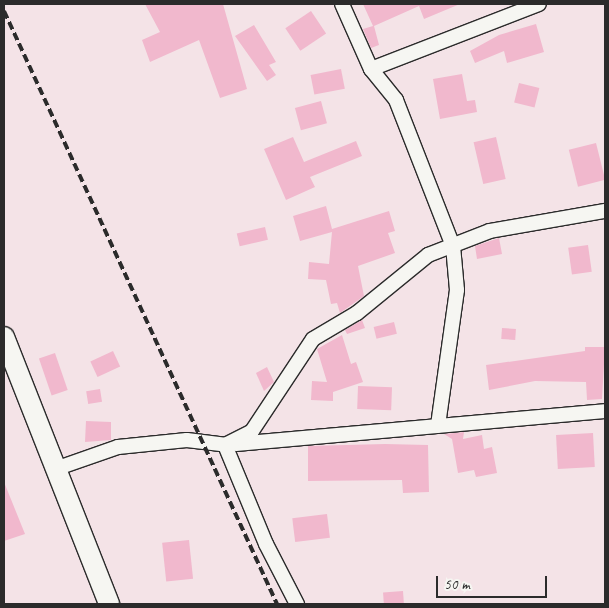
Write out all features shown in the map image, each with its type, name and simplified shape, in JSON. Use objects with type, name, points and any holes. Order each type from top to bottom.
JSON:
[{"type":"main road","points":[[4,337],[110,604]]},
{"type":"street","points":[[342,4],[371,68],[396,100],[453,246],[457,290],[438,426]]},
{"type":"street","points":[[371,68],[534,5]]},
{"type":"street","points":[[225,445],[252,430],[323,331],[357,313],[428,255],[490,231],[605,210]]},
{"type":"street","points":[[55,469],[118,447],[187,440],[225,445],[605,411]]},
{"type":"street","points":[[225,445],[266,544],[298,604]]},
{"type":"building","points":[[145,4],[223,4],[247,89],[220,98],[199,40],[150,62],[142,40],[160,32]]},
{"type":"building","points":[[363,4],[460,4],[424,19],[419,6],[374,26],[379,45],[371,48],[363,29],[373,26]]},
{"type":"building","points":[[311,11],[326,33],[300,51],[285,28]]},
{"type":"building","points":[[536,24],[544,52],[507,63],[504,51],[475,63],[470,51],[499,35]]},
{"type":"building","points":[[254,25],[276,62],[269,65],[276,75],[267,81],[235,36]]},
{"type":"building","points":[[341,69],[345,89],[314,95],[311,75]]},
{"type":"building","points":[[462,74],[467,101],[475,100],[477,112],[440,119],[433,79]]},
{"type":"building","points":[[519,83],[539,88],[535,107],[514,102]]},
{"type":"building","points":[[321,101],[327,123],[301,130],[295,108]]},
{"type":"building","points":[[293,137],[304,162],[356,141],[362,156],[310,177],[315,187],[286,200],[264,149]]},
{"type":"building","points":[[496,137],[506,179],[483,184],[474,142]]},
{"type":"building","points":[[596,143],[605,180],[578,187],[569,150]]},
{"type":"building","points":[[326,206],[332,229],[389,211],[395,231],[388,233],[395,253],[358,266],[364,296],[340,313],[337,303],[331,304],[326,280],[308,279],[309,262],[329,264],[332,232],[300,241],[293,216]]},
{"type":"building","points":[[265,227],[268,240],[240,246],[237,234]]},
{"type":"building","points":[[499,238],[502,254],[477,259],[475,246]]},
{"type":"building","points":[[588,245],[592,272],[572,275],[568,248]]},
{"type":"building","points":[[362,320],[365,328],[347,334],[345,330]]},
{"type":"building","points":[[394,322],[397,334],[377,339],[374,327]]},
{"type":"building","points":[[502,328],[516,329],[515,340],[501,339]]},
{"type":"building","points":[[342,335],[351,364],[356,362],[363,382],[333,392],[333,401],[311,400],[312,381],[327,382],[317,349]]},
{"type":"building","points":[[585,347],[605,347],[602,399],[587,400],[586,382],[535,381],[489,390],[486,365],[585,351]]},
{"type":"building","points":[[113,351],[120,366],[98,377],[90,362]]},
{"type":"building","points":[[55,353],[68,390],[52,395],[39,359]]},
{"type":"building","points":[[267,367],[274,382],[264,391],[256,373]]},
{"type":"building","points":[[358,386],[392,387],[391,410],[357,409]]},
{"type":"building","points":[[100,389],[102,402],[88,404],[86,391]]},
{"type":"building","points":[[86,421],[111,422],[111,440],[85,442]]},
{"type":"building","points":[[464,432],[463,439],[482,435],[484,449],[492,447],[497,473],[476,477],[474,470],[458,473],[452,439],[444,434]]},
{"type":"building","points":[[593,433],[595,467],[558,469],[556,435]]},
{"type":"building","points":[[428,445],[429,492],[403,493],[402,480],[308,481],[308,446]]},
{"type":"building","points":[[4,482],[25,534],[4,541]]},
{"type":"building","points":[[327,514],[330,538],[295,542],[292,518]]},
{"type":"building","points":[[189,540],[193,579],[166,582],[162,543]]},
{"type":"building","points":[[403,591],[404,604],[384,604],[383,592]]},
{"type":"railway","points":[[4,11],[277,604]]}]
